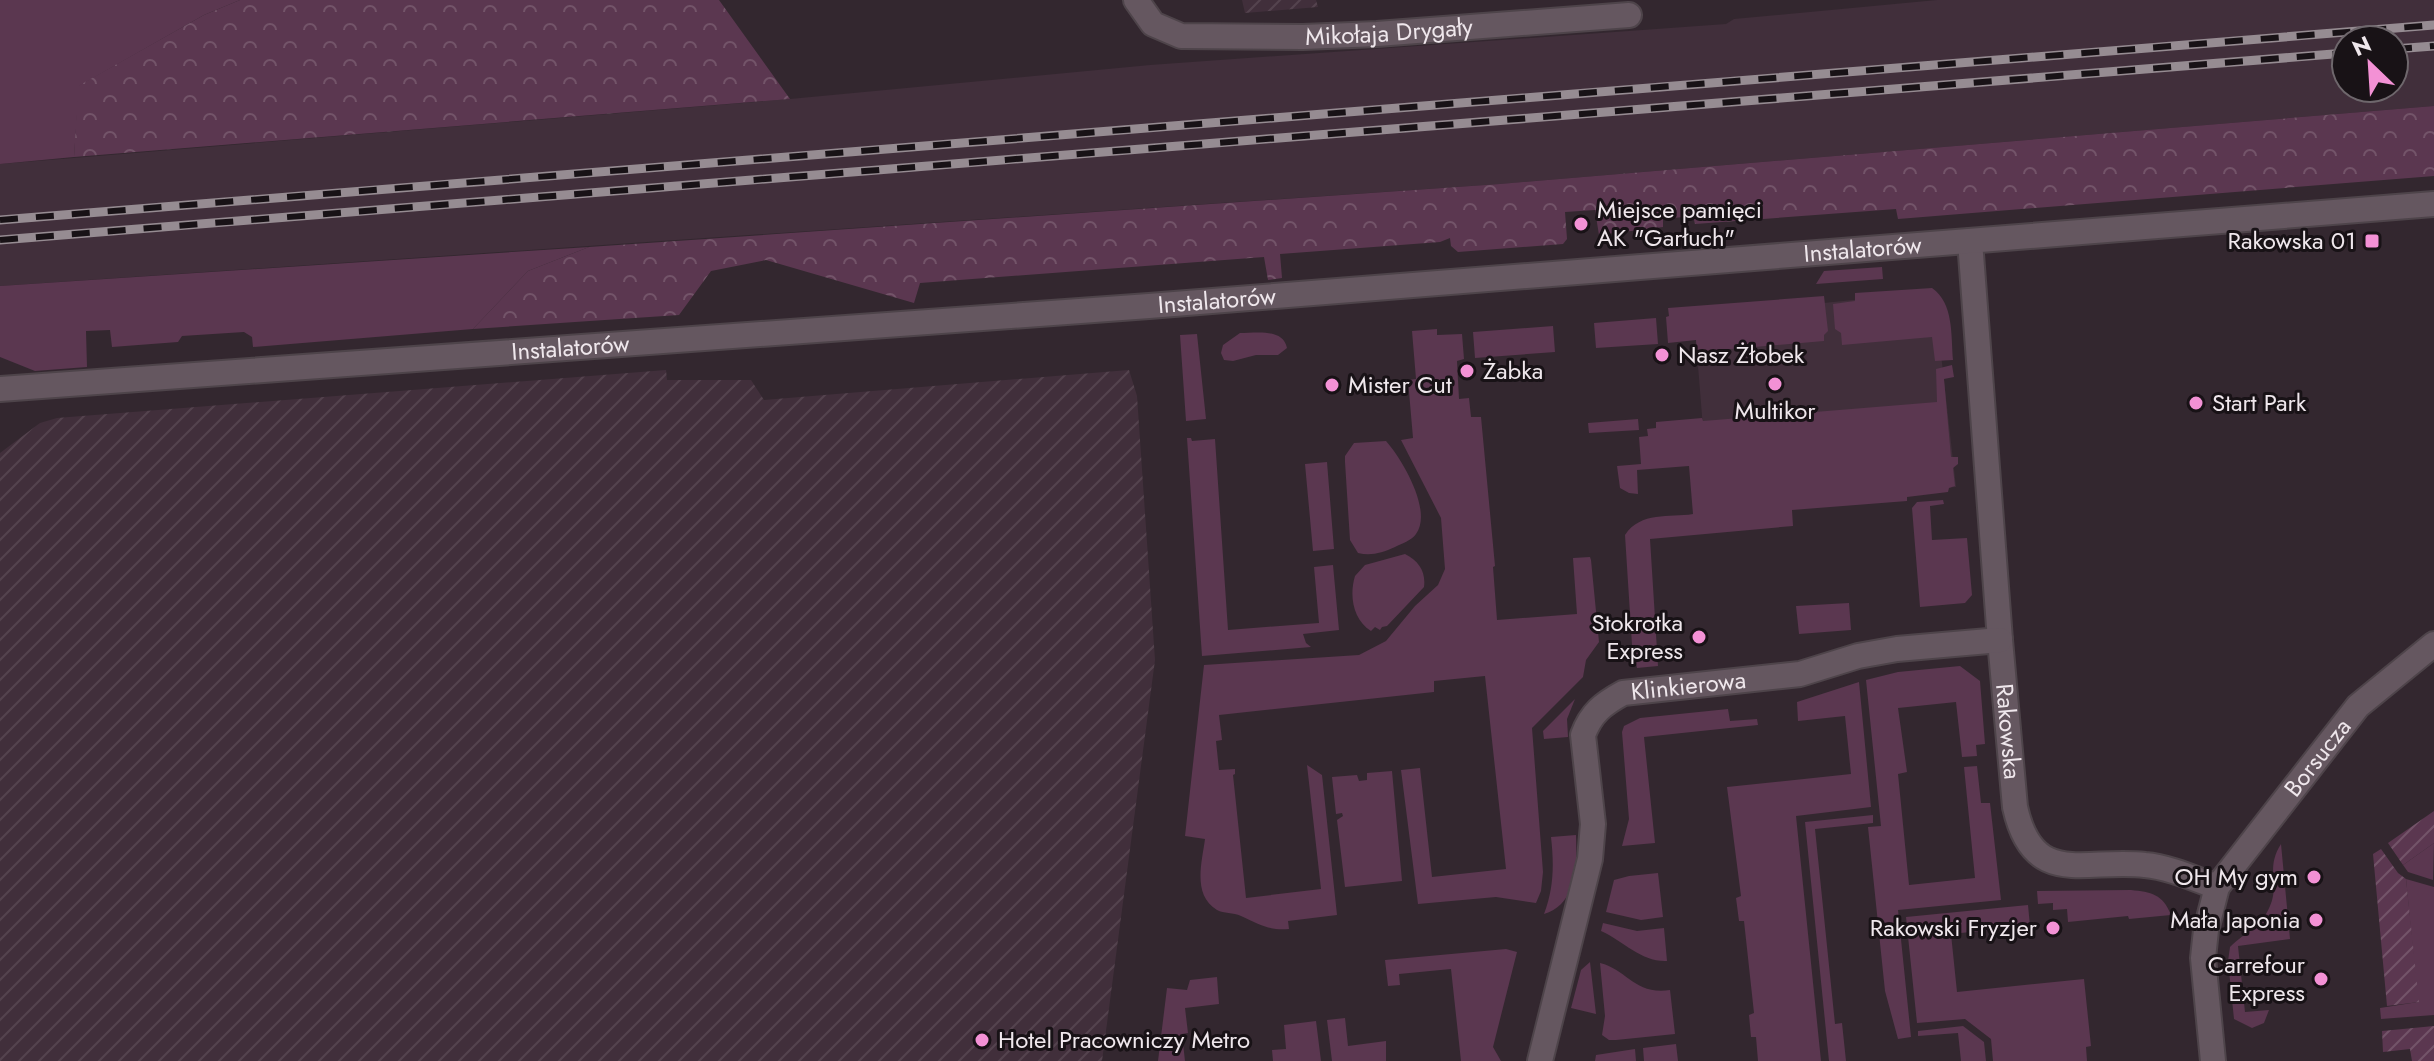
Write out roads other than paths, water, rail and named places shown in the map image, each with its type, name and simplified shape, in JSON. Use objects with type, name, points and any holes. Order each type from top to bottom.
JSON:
[{"type":"street","name":"Mikołaja Drygały","points":[[1136,0],[1153,24],[1181,36],[1303,37],[1629,15]]},
{"type":"street","name":"Instalatorów","points":[[0,389],[1149,306],[2434,204]]},
{"type":"street","name":"Rakowska","points":[[1970,241],[2000,640],[2015,807],[2020,829],[2028,845],[2040,856],[2062,864],[2147,865],[2217,887]]},
{"type":"street","name":"Klinkierowa","points":[[1540,1061],[1590,859],[1593,824],[1583,735],[1600,705],[1623,693],[1800,674],[1858,656],[1897,649],[2000,640]]},
{"type":"street","name":"Borsucza","points":[[2217,887],[2358,706],[2434,644]]},
{"type":"street","points":[[2213,1061],[2203,958],[2206,930],[2217,887]]},
{"type":"railway","points":[[0,220],[2434,25]]},
{"type":"railway","points":[[2410,48],[2434,46]]},
{"type":"railway","points":[[0,240],[2330,54]]},
{"type":"place","name":"Miejsce pamięci AK \"Garłuch\"","points":[[1581,224]]},
{"type":"place","name":"Rakowska 01","points":[[2372,241]]},
{"type":"place","name":"Nasz Żłobek","points":[[1662,355]]},
{"type":"place","name":"Żabka","points":[[1467,371]]},
{"type":"place","name":"Multikor","points":[[1775,384]]},
{"type":"place","name":"Mister Cut","points":[[1332,385]]},
{"type":"place","name":"Start Park","points":[[2196,403]]},
{"type":"place","name":"Stokrotka Express","points":[[1699,637]]},
{"type":"place","name":"OH My gym","points":[[2314,877]]},
{"type":"place","name":"Mała Japonia","points":[[2316,920]]},
{"type":"place","name":"Rakowski Fryzjer","points":[[2053,928]]},
{"type":"place","name":"Carrefour Express","points":[[2321,979]]},
{"type":"place","name":"Hotel Pracowniczy Metro","points":[[982,1040]]}]
